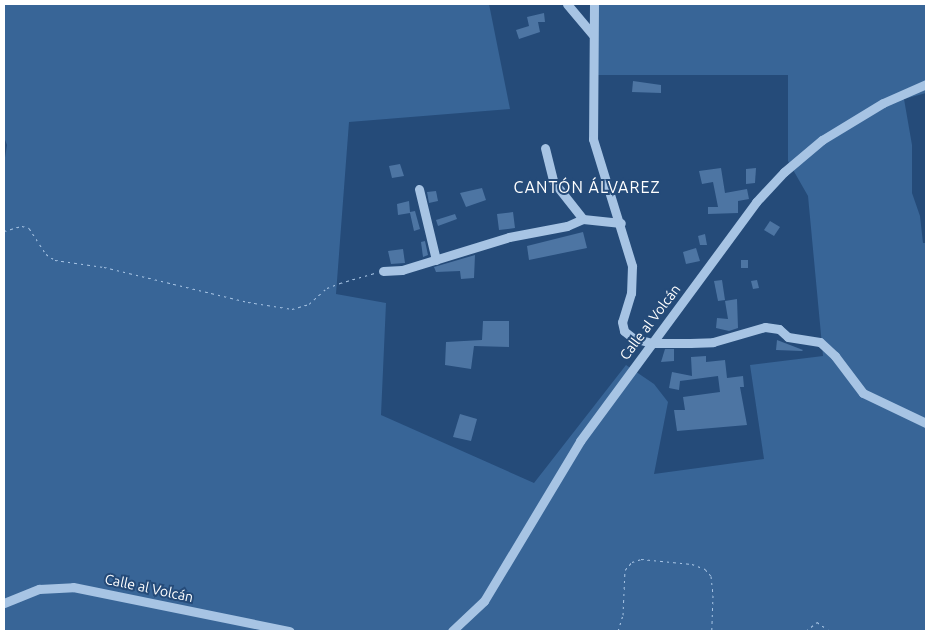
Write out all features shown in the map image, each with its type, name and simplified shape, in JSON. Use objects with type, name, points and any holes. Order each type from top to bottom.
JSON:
[{"type":"street","points":[[567,4],[593,35]]},
{"type":"street","points":[[594,4],[593,139],[621,223],[632,266],[631,292],[623,316],[623,328],[633,338],[652,343],[713,342],[765,327],[779,330],[788,337],[820,342],[836,356],[863,393],[926,423]]},
{"type":"street","name":"Calle al Volcán","points":[[452,631],[484,600],[580,440],[724,248],[756,202],[807,151],[861,115],[926,84]]},
{"type":"street","points":[[545,148],[553,181],[583,218]]},
{"type":"street","points":[[419,189],[436,260]]},
{"type":"street","points":[[383,271],[436,260],[509,237],[567,226],[583,218],[621,223]]},
{"type":"street","name":"Calle al Volcán","points":[[4,603],[39,589],[73,587],[290,631]]},
{"type":"path","points":[[4,231],[22,226],[29,228],[46,254],[55,260],[104,267],[248,302],[292,309],[309,304],[327,288],[383,271]]},
{"type":"path","points":[[618,631],[622,615],[625,570],[632,562],[640,560],[692,564],[705,569],[710,576],[713,595],[712,631]]},
{"type":"path","points":[[806,631],[817,622],[830,631]]},
{"type":"shaded area","points":[[4,4],[489,4],[510,109],[349,122],[336,294],[386,303],[381,415],[534,483],[626,365],[654,384],[668,402],[654,474],[764,459],[750,365],[823,356],[808,196],[788,161],[788,75],[592,75],[590,4],[926,4],[926,93],[904,99],[912,145],[912,193],[920,216],[923,243],[926,243],[926,631],[4,631],[4,164],[7,145],[4,137]]},
{"type":"building","points":[[544,13],[545,22],[538,22],[540,32],[519,39],[516,30],[529,26],[527,17]]},
{"type":"building","points":[[633,81],[661,85],[661,93],[632,92]]},
{"type":"building","points":[[400,164],[404,176],[392,178],[389,166]]},
{"type":"building","points":[[721,168],[725,193],[747,189],[749,199],[738,201],[738,213],[708,214],[708,207],[718,207],[713,182],[702,184],[699,171]]},
{"type":"building","points":[[756,168],[755,183],[746,184],[746,169]]},
{"type":"building","points":[[482,188],[486,200],[466,207],[460,193]]},
{"type":"building","points":[[436,191],[438,201],[429,203],[427,192]]},
{"type":"building","points":[[409,201],[410,212],[415,211],[420,229],[414,231],[410,213],[398,215],[397,204]]},
{"type":"building","points":[[513,212],[515,228],[499,230],[497,214]]},
{"type":"building","points":[[455,214],[457,219],[438,226],[436,220]]},
{"type":"building","points":[[770,221],[780,227],[774,236],[764,230]]},
{"type":"building","points":[[583,232],[587,248],[529,260],[527,246]]},
{"type":"building","points":[[705,234],[707,245],[700,245],[698,236]]},
{"type":"building","points":[[425,241],[428,255],[423,257],[421,242]]},
{"type":"building","points":[[696,248],[700,261],[686,264],[683,252]]},
{"type":"building","points":[[403,249],[405,263],[391,264],[388,251]]},
{"type":"building","points":[[475,255],[474,278],[461,279],[460,271],[436,272],[434,267]]},
{"type":"building","points":[[741,260],[748,260],[748,268],[741,268]]},
{"type":"building","points":[[722,280],[725,300],[718,301],[714,281]]},
{"type":"building","points":[[757,280],[759,288],[753,289],[751,281]]},
{"type":"building","points":[[737,299],[738,328],[729,331],[716,328],[717,318],[728,319],[725,301]]},
{"type":"building","points":[[483,321],[509,321],[509,347],[474,346],[471,369],[445,365],[446,342],[482,340]]},
{"type":"building","points":[[777,340],[803,350],[776,350]]},
{"type":"building","points":[[665,349],[674,349],[674,361],[661,362]]},
{"type":"building","points":[[706,356],[706,362],[725,360],[727,378],[743,376],[744,387],[740,387],[747,425],[677,431],[674,410],[685,410],[683,397],[720,392],[718,376],[680,381],[679,390],[669,388],[672,372],[692,376],[691,357]]},
{"type":"building","points":[[460,414],[477,419],[471,441],[453,437]]},
{"type":"district","name":"CANTÓN ÁLVAREZ","points":[[587,187]]}]
